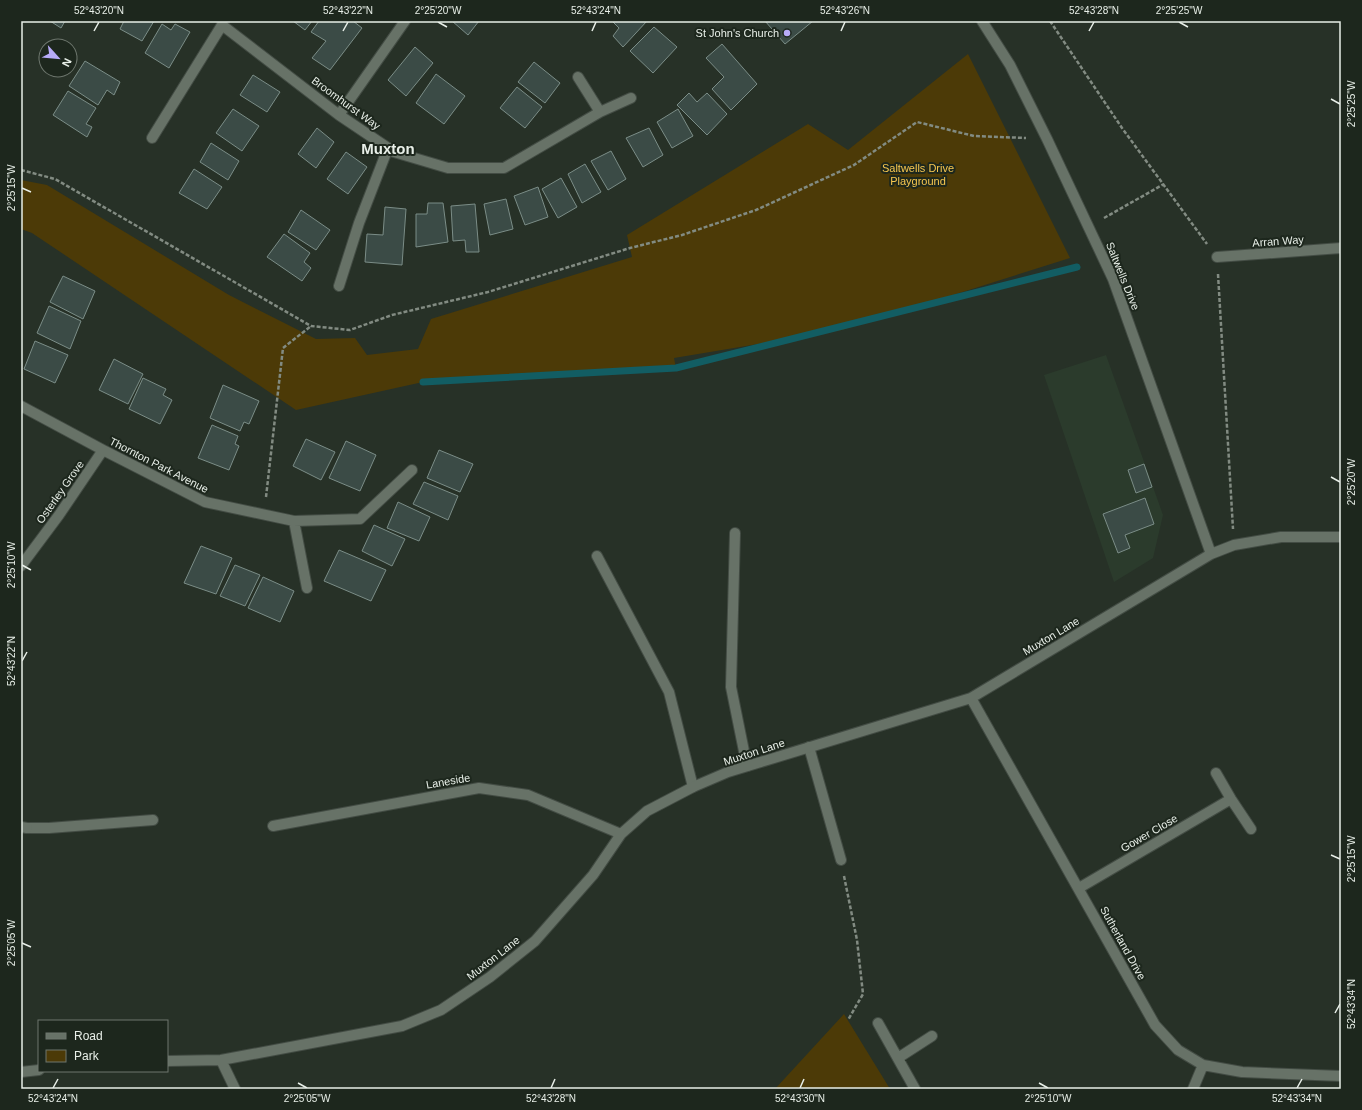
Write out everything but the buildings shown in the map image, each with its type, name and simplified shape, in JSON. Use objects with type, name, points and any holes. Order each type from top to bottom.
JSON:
[{"type":"street","points":[[339,115],[405,21]]},
{"type":"street","name":"Saltwells Drive","points":[[982,21],[1010,65],[1089,226],[1113,279],[1212,554]]},
{"type":"street","name":"Broomhurst Way","points":[[152,138],[219,23],[339,115],[394,152],[448,168],[504,168],[600,112],[631,98]]},
{"type":"street","points":[[578,77],[600,112]]},
{"type":"street","points":[[339,286],[359,223],[388,148]]},
{"type":"street","name":"Arran Way","points":[[1217,258],[1341,248]]},
{"type":"street","name":"Thornton Park Avenue","points":[[21,406],[205,502],[294,522],[360,519],[412,470]]},
{"type":"street","name":"Osterley Grove","points":[[21,566],[59,515],[104,450]]},
{"type":"street","points":[[294,522],[307,588]]},
{"type":"street","points":[[735,533],[732,687],[746,766]]},
{"type":"street","name":"Muxton Lane","points":[[168,1061],[221,1060],[402,1026],[441,1010],[490,977],[535,941],[593,875],[621,834],[647,811],[693,787],[728,772],[971,698],[1212,554],[1234,545],[1281,537],[1341,537]]},
{"type":"street","points":[[597,556],[669,692],[693,787]]},
{"type":"street","name":"Sutherland Drive","points":[[971,698],[1155,1025],[1178,1050],[1203,1065],[1242,1072],[1341,1076]]},
{"type":"street","points":[[809,747],[841,860]]},
{"type":"street","points":[[1216,772],[1231,799],[1251,829]]},
{"type":"street","name":"Laneside","points":[[273,826],[479,788],[528,795],[621,834]]},
{"type":"street","name":"Gower Close","points":[[1079,888],[1231,799]]},
{"type":"street","points":[[24,827],[49,828],[153,820]]},
{"type":"street","points":[[878,1024],[916,1089]]},
{"type":"street","points":[[898,1058],[932,1036]]},
{"type":"street","points":[[221,1060],[234,1089]]},
{"type":"street","points":[[1194,1089],[1203,1065]]},
{"type":"street","points":[[21,1072],[38,1070]]},
{"type":"path","points":[[1050,21],[1122,128],[1217,258],[1234,545]]},
{"type":"path","points":[[21,170],[55,179],[311,326],[350,330],[392,315],[488,292],[630,248],[682,235],[756,210],[854,165],[917,122],[974,136],[1047,139]]},
{"type":"path","points":[[1089,226],[1164,184]]},
{"type":"path","points":[[264,515],[284,348],[311,326]]},
{"type":"path","points":[[841,860],[857,940],[863,994],[848,1020]]},
{"type":"shaded area","points":[[1106,355],[1163,515],[1153,558],[1114,582],[1044,375]]},
{"type":"green space","name":"Saltwells Drive Playground","points":[[968,54],[1070,258],[842,330],[674,358],[676,368],[423,382],[296,410],[32,233],[21,229],[21,180],[47,185],[229,295],[316,339],[355,338],[367,355],[418,349],[431,319],[632,257],[627,235],[808,124],[848,150]]},
{"type":"green space","points":[[844,1014],[890,1089],[775,1089]]},
{"type":"waterway","points":[[423,382],[676,368],[1077,267]]},
{"type":"place","name":"St John's Church","points":[[787,33]]},
{"type":"district","name":"Muxton","points":[[388,148]]}]
